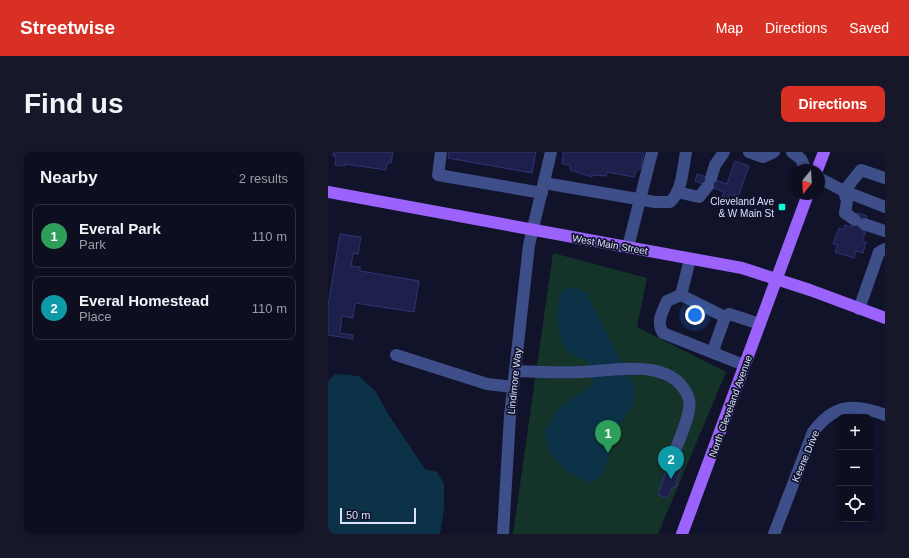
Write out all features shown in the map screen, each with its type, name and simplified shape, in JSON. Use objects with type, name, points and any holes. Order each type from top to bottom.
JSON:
[{"type":"main road","points":[[819,164],[824,152]]},
{"type":"main road","name":"West Main Street","points":[[328,192],[742,268],[885,318]]},
{"type":"main road","name":"North Cleveland Avenue","points":[[682,534],[806,200]]},
{"type":"street","points":[[442,152],[438,175],[655,202],[670,202],[676,197],[686,152]]},
{"type":"street","name":"Lindimore Way","points":[[503,534],[513,387],[531,229],[543,188],[551,152]]},
{"type":"street","points":[[628,247],[652,152]]},
{"type":"street","points":[[677,192],[699,197],[709,182],[715,165],[724,152]]},
{"type":"street","points":[[749,152],[764,157],[774,152]]},
{"type":"street","points":[[792,152],[801,159],[803,164]]},
{"type":"street","points":[[844,191],[861,170],[885,178]]},
{"type":"street","points":[[825,181],[844,191],[885,207]]},
{"type":"street","points":[[844,191],[847,201],[845,213],[860,222],[885,231]]},
{"type":"street","points":[[859,309],[879,252],[885,249]]},
{"type":"street","points":[[690,259],[681,295],[667,302],[659,320],[659,326],[663,333],[744,365]]},
{"type":"street","points":[[681,295],[725,316],[729,314],[760,324]]},
{"type":"street","points":[[716,354],[714,348],[725,316]]},
{"type":"street","points":[[396,355],[487,384],[513,387]]},
{"type":"street","points":[[515,371],[587,372],[628,368],[651,370],[670,376],[679,384],[688,399],[689,409],[677,446]]},
{"type":"street","name":"Keene Drive","points":[[774,534],[813,432],[823,420],[843,408],[854,406],[866,408],[885,415]]},
{"type":"green space","points":[[553,253],[647,278],[637,327],[726,372],[658,534],[513,534]]},
{"type":"water","points":[[568,287],[585,291],[635,388],[634,404],[614,432],[608,459],[603,473],[592,483],[580,478],[560,465],[548,449],[546,440],[545,430],[558,409],[594,383],[587,360],[569,353],[564,346],[560,335],[557,318],[559,295]]},
{"type":"water","points":[[335,374],[359,376],[376,392],[388,414],[425,469],[437,472],[444,484],[444,509],[440,534],[328,534],[328,381]]},
{"type":"building","points":[[333,152],[393,152],[391,163],[387,163],[386,170],[345,164],[345,166],[335,165],[336,156],[333,156]]},
{"type":"building","points":[[449,152],[536,152],[532,173],[448,158]]},
{"type":"building","points":[[563,152],[644,152],[641,168],[635,172],[634,177],[607,172],[606,176],[593,175],[592,177],[570,170],[570,165],[562,164]]},
{"type":"building","points":[[735,161],[749,166],[738,197],[730,194],[728,200],[722,197],[724,192],[695,181],[697,174],[727,184]]},
{"type":"building","points":[[857,213],[867,216],[862,230],[866,231],[862,241],[866,242],[863,253],[856,251],[854,258],[835,252],[838,245],[833,244],[839,228],[844,230],[845,225],[852,227]]},
{"type":"building","points":[[340,234],[361,237],[358,254],[353,253],[351,266],[360,267],[360,271],[419,281],[414,312],[355,303],[353,318],[342,316],[340,333],[353,335],[353,339],[328,335],[328,306]]},
{"type":"building","points":[[669,462],[681,465],[682,467],[676,481],[677,486],[672,488],[668,498],[658,495]]},
{"type":"place","name":"Cleveland Ave & W Main St","points":[[782,207]]},
{"type":"place","name":"Everal Park","points":[[608,453]]},
{"type":"place","name":"Everal Homestead","points":[[671,479]]}]
